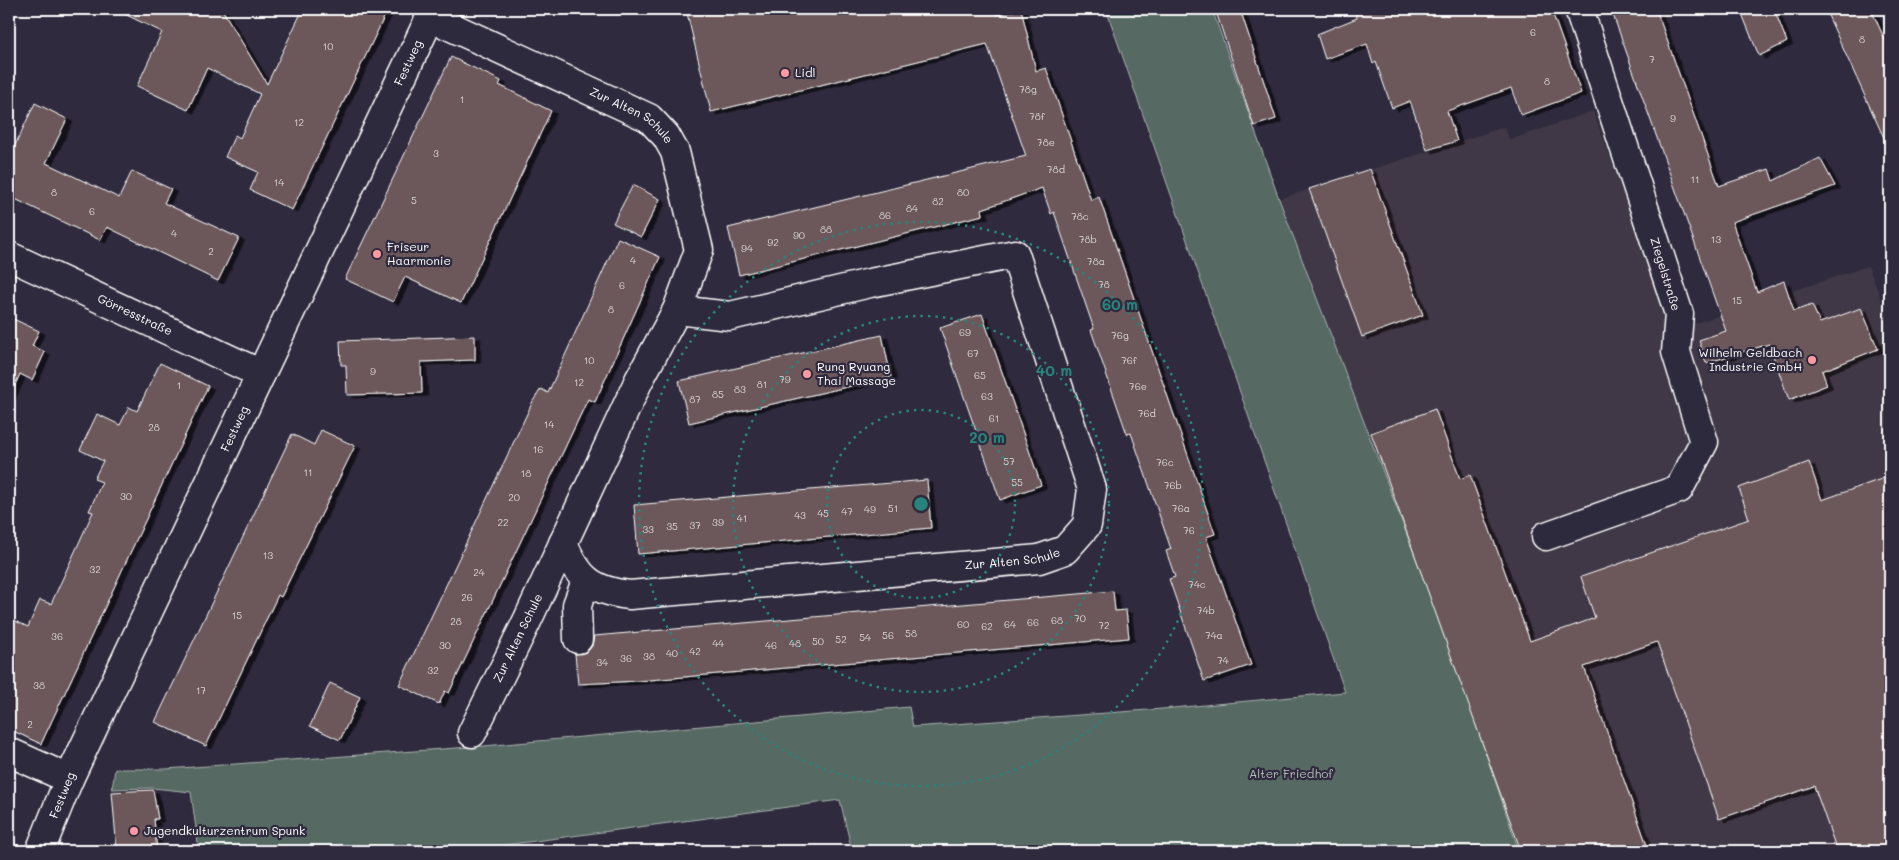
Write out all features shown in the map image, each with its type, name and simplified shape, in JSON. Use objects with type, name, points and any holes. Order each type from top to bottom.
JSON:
[{"type":"street","name":"Ziegelstraße","points":[[1546,536],[1679,489],[1704,442],[1676,352],[1679,314],[1579,9]]},
{"type":"street","name":"Zur Alten Schule","points":[[432,13],[649,118],[666,136],[676,152],[699,250],[677,310],[639,380],[472,733]]},
{"type":"street","name":"Festweg","points":[[40,851],[69,779],[432,13]]},
{"type":"street","name":"Zur Alten Schule","points":[[563,543],[573,564],[586,581],[608,593],[630,595],[1039,560],[1065,550],[1087,524],[1092,489],[1015,254],[870,283],[730,316],[677,310]]},
{"type":"street","name":"Görresstraße","points":[[9,256],[261,374]]},
{"type":"street","points":[[578,638],[577,605],[586,581]]},
{"type":"street","points":[[9,752],[69,779]]},
{"type":"shaded area","points":[[1593,111],[1675,330],[1868,266],[1890,322],[1890,851],[1519,851],[1449,645],[1279,199],[1504,127],[1510,140]]},
{"type":"green space","name":"Alter Friedhof","points":[[1106,9],[1212,9],[1279,199],[1449,645],[1519,851],[852,851],[840,800],[461,851],[199,851],[191,792],[153,788],[112,789],[115,769],[166,769],[484,746],[909,707],[913,727],[1162,709],[1345,692]]},
{"type":"building","points":[[114,9],[222,9],[267,84],[303,9],[388,9],[292,210],[250,190],[258,172],[225,157],[235,135],[240,138],[260,94],[207,68],[188,110],[137,86],[162,32]]},
{"type":"building","points":[[686,9],[996,9],[997,15],[1021,9],[1036,71],[1046,68],[1091,200],[1099,197],[1215,534],[1206,537],[1251,665],[1204,681],[1169,579],[1175,577],[1166,551],[1171,549],[1131,433],[1127,434],[1091,330],[1094,329],[1054,212],[1051,214],[1042,188],[982,209],[983,215],[739,275],[728,228],[1026,156],[987,44],[711,112]]},
{"type":"building","points":[[1215,9],[1240,9],[1276,119],[1254,126]]},
{"type":"building","points":[[1354,9],[1551,9],[1581,93],[1521,115],[1511,88],[1447,111],[1457,141],[1427,150],[1410,101],[1392,108],[1376,62],[1373,64],[1367,44],[1325,59],[1317,34],[1357,18]]},
{"type":"building","points":[[1611,9],[1656,9],[1719,186],[1769,169],[1773,181],[1820,158],[1835,186],[1732,222],[1757,292],[1784,281],[1794,311],[1812,305],[1820,323],[1861,308],[1878,349],[1822,371],[1827,385],[1789,400],[1769,344],[1706,363],[1699,340],[1726,331]]},
{"type":"building","points":[[1740,9],[1774,9],[1787,42],[1759,56]]},
{"type":"building","points":[[1825,9],[1871,9],[1890,51],[1890,151]]},
{"type":"building","points":[[451,57],[501,81],[499,85],[551,111],[461,303],[405,277],[393,302],[345,279]]},
{"type":"building","points":[[35,103],[67,119],[46,163],[119,198],[132,171],[171,189],[164,203],[239,238],[218,281],[107,227],[100,240],[9,196],[9,158]]},
{"type":"building","points":[[1370,169],[1423,315],[1362,337],[1309,189]]},
{"type":"building","points":[[633,185],[660,199],[641,237],[613,223]]},
{"type":"building","points":[[618,238],[660,257],[595,402],[588,399],[449,693],[445,691],[439,704],[399,685],[533,401],[541,389],[548,393]]},
{"type":"building","points":[[982,314],[1041,485],[1000,500],[940,328]]},
{"type":"building","points":[[9,317],[39,331],[32,346],[45,352],[32,380],[20,374],[9,398]]},
{"type":"building","points":[[882,335],[891,377],[689,423],[679,381]]},
{"type":"building","points":[[475,336],[475,360],[421,362],[422,393],[347,395],[346,365],[341,365],[340,341]]},
{"type":"building","points":[[160,363],[208,386],[41,744],[9,729],[9,618],[28,627],[40,600],[51,604],[93,512],[89,511],[102,482],[94,479],[103,461],[80,450],[97,414],[120,425],[129,407],[137,411]]},
{"type":"building","points":[[1435,409],[1460,479],[1470,475],[1530,641],[1595,618],[1581,577],[1749,519],[1739,488],[1809,462],[1822,500],[1890,476],[1890,851],[1837,851],[1814,786],[1719,819],[1657,642],[1584,667],[1649,851],[1521,851],[1371,433]]},
{"type":"building","points":[[321,430],[355,446],[281,597],[278,595],[206,746],[155,722],[292,434],[314,445]]},
{"type":"building","points":[[927,480],[931,528],[638,554],[634,505]]},
{"type":"building","points":[[1113,591],[1115,611],[1126,610],[1129,638],[638,681],[578,684],[575,654],[587,652],[592,646],[594,636]]},
{"type":"building","points":[[330,683],[360,697],[340,740],[310,726]]},
{"type":"building","name":"Jugendkulturzentrum Spunk","points":[[153,790],[158,819],[154,819],[157,851],[117,851],[112,792]]},
{"type":"place","name":"Lidl","points":[[785,73]]},
{"type":"place","name":"Friseur Haarmonie","points":[[377,254]]},
{"type":"place","name":"Wilhelm Geldbach Industrie GmbH","points":[[1812,360]]},
{"type":"place","name":"Rung Ryuang Thai Massage","points":[[807,374]]},
{"type":"place","name":"Jugendkulturzentrum Spunk","points":[[134,831]]}]
